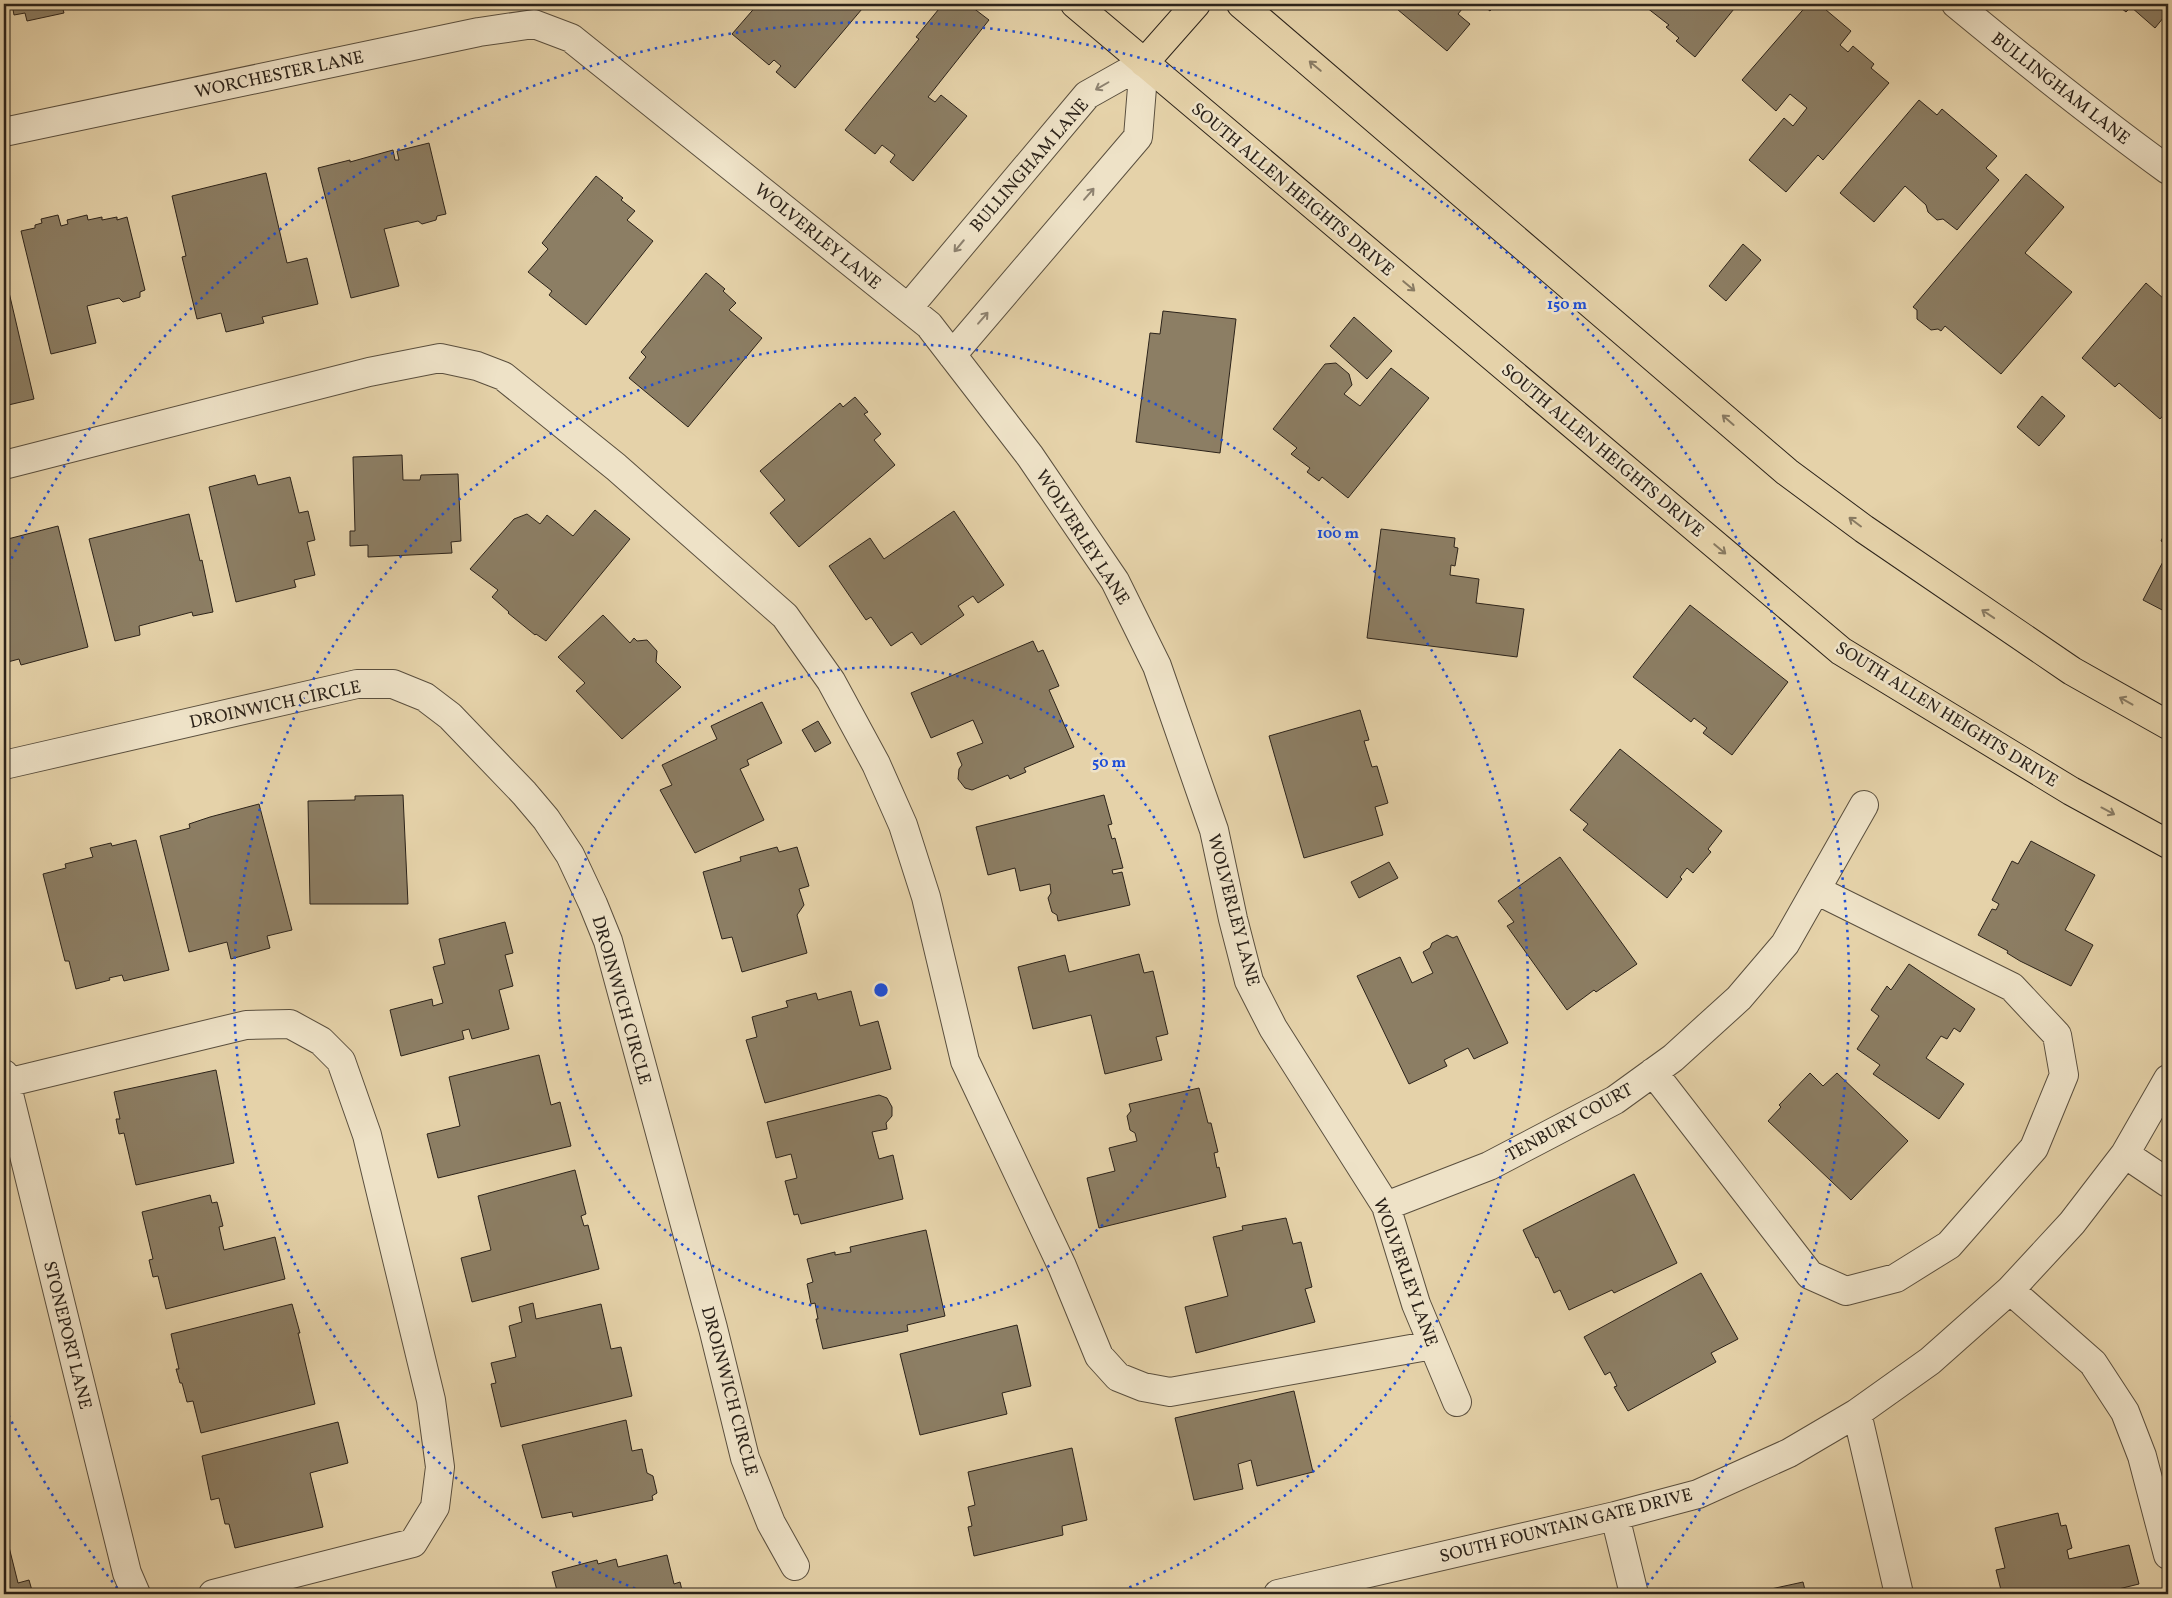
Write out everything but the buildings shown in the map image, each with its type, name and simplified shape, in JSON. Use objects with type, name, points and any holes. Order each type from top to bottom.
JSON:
[{"type":"main road","name":"SOUTH ALLEN HEIGHTS DRIVE","points":[[1075,4],[1841,651],[2071,791],[2168,844]]},
{"type":"main road","points":[[1144,63],[1196,4]]},
{"type":"main road","points":[[1242,4],[1788,472],[1864,529],[2072,671],[2168,725]]},
{"type":"street","name":"BULLINGHAM LANE","points":[[1956,4],[2108,126],[2168,170]]},
{"type":"street","name":"WORCHESTER LANE","points":[[4,132],[479,32],[534,24],[554,31]]},
{"type":"street","name":"WOLVERLEY LANE","points":[[554,31],[571,38],[929,325],[1030,456],[1116,581],[1157,666],[1214,830],[1233,919],[1249,981],[1273,1028],[1386,1206],[1416,1304],[1457,1402]]},
{"type":"street","name":"BULLINGHAM LANE","points":[[908,308],[1087,95],[1144,63]]},
{"type":"street","points":[[952,355],[1138,137],[1144,63]]},
{"type":"street","points":[[4,464],[369,372],[440,358],[477,366],[503,376],[616,467],[785,616],[831,681],[876,764],[903,825],[926,897],[965,1061],[1062,1266],[1099,1356],[1118,1377],[1142,1387],[1170,1392],[1433,1345]]},
{"type":"street","name":"DROINWICH CIRCLE","points":[[4,765],[357,684],[393,684],[425,697],[450,716],[524,793],[546,819],[570,855],[593,904],[608,941],[710,1319],[745,1458],[771,1523],[795,1566]]},
{"type":"street","name":"TENBURY COURT","points":[[1386,1206],[1489,1166],[1615,1100],[1673,1058],[1739,998],[1785,944],[1864,805]]},
{"type":"street","points":[[1653,1072],[1810,1275],[1846,1291],[1896,1278],[1949,1245],[2034,1148],[2064,1076],[2057,1035],[2012,988],[1816,890]]},
{"type":"street","points":[[5,1079],[246,1025],[290,1024],[321,1041],[341,1061],[367,1135],[431,1400],[440,1467],[436,1507],[413,1543],[213,1594]]},
{"type":"street","name":"STONEPORT LANE","points":[[5,1079],[127,1573],[136,1594]]},
{"type":"street","name":"SOUTH FOUNTAIN GATE DRIVE","points":[[1278,1594],[1363,1584],[1698,1494],[1789,1453],[1857,1413],[1930,1361],[2010,1290],[2072,1223],[2125,1154],[2168,1079]]},
{"type":"street","points":[[2125,1154],[2168,1183]]},
{"type":"street","points":[[2010,1290],[2093,1363],[2126,1412],[2142,1456],[2168,1555]]},
{"type":"street","points":[[1857,1413],[1899,1594]]},
{"type":"street","points":[[1616,1516],[1634,1594]]}]
